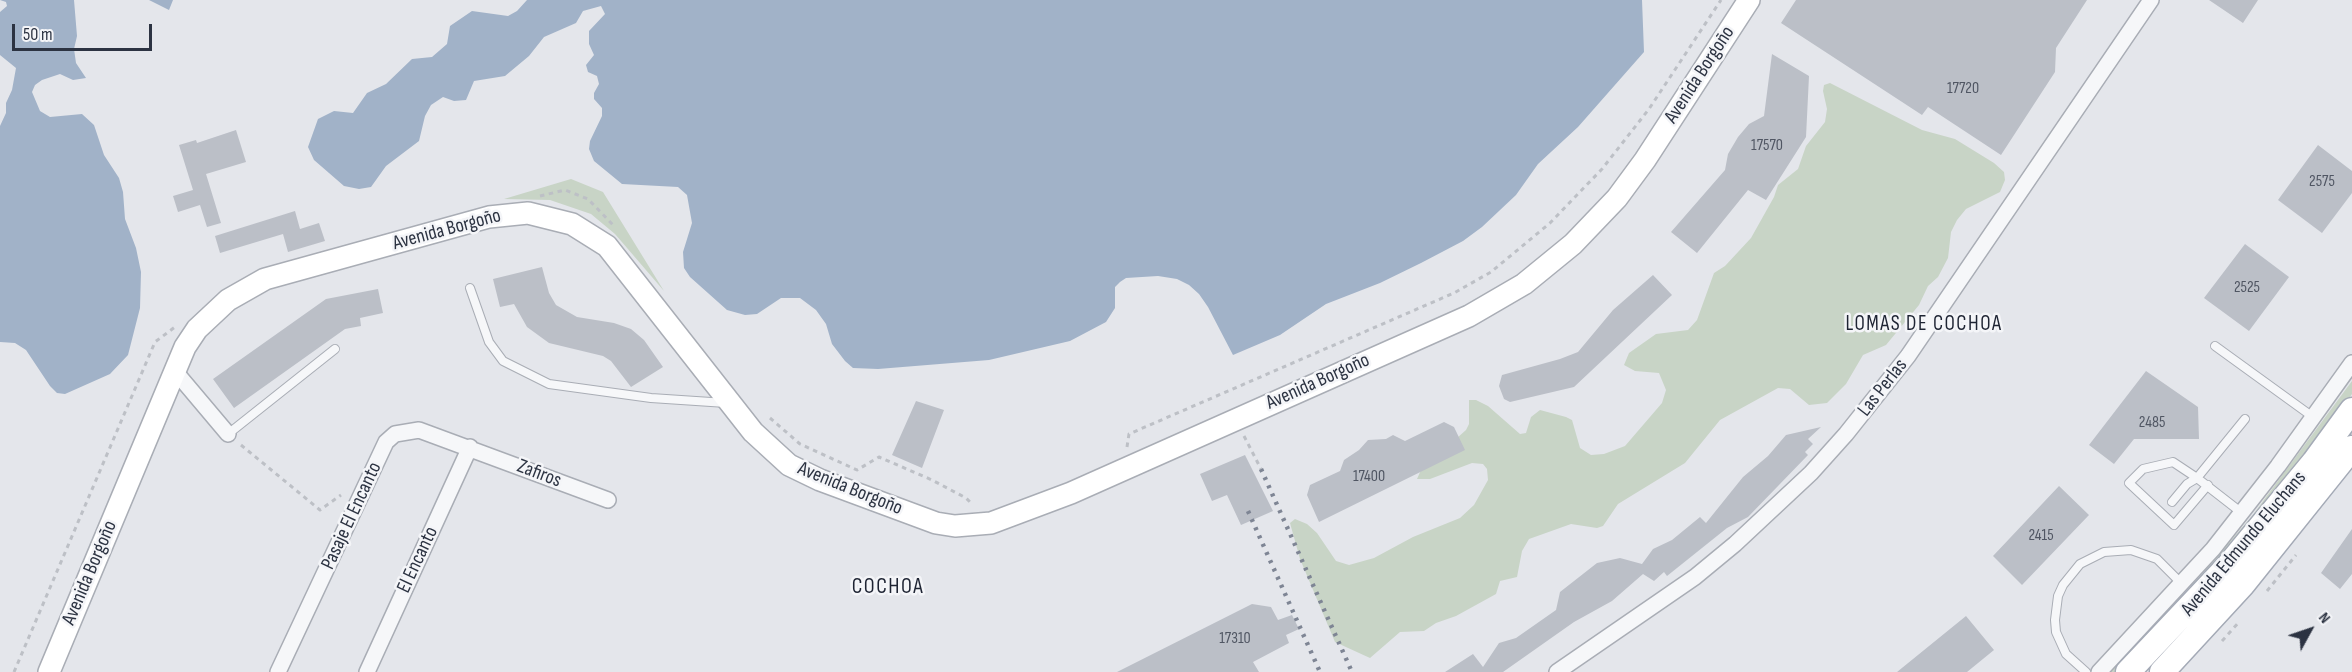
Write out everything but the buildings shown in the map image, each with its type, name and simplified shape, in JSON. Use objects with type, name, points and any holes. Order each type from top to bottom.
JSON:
[{"type":"main road","name":"Avenida Borgoño","points":[[49,672],[174,370],[197,329],[228,300],[265,279],[489,217],[528,213],[572,224],[607,246],[764,444],[789,465],[820,480],[936,523],[955,526],[991,523],[1071,493],[1124,467],[1469,316],[1497,301],[1549,265],[1596,222],[1632,180],[1749,0]]},
{"type":"main road","name":"Avenida Edmundo Eluchans","points":[[2128,672],[2229,565],[2314,462],[2352,410]]},
{"type":"main road","name":"Avenida Edmundo Eluchans","points":[[2162,672],[2243,584],[2352,448]]},
{"type":"street","name":"Las Perlas","points":[[1557,672],[1695,577],[1736,544],[1804,480],[1846,434],[1908,356],[2151,0]]},
{"type":"street","points":[[2099,672],[2182,585],[2242,513],[2352,363]]},
{"type":"street","points":[[174,370],[228,434]]},
{"type":"street","name":"Pasaje El Encanto","points":[[278,672],[386,442],[406,430],[419,430],[470,447]]},
{"type":"street","name":"Zafiros","points":[[470,447],[608,500]]},
{"type":"street","name":"El Encanto","points":[[367,672],[470,447]]},
{"type":"lane","points":[[470,288],[489,342],[503,361],[549,384],[651,398],[730,403]]},
{"type":"lane","points":[[2215,346],[2313,417]]},
{"type":"lane","points":[[228,434],[335,349]]},
{"type":"lane","points":[[2172,502],[2187,484],[2197,478],[2245,419]]},
{"type":"lane","points":[[2208,485],[2174,525],[2129,483],[2144,469],[2173,462],[2208,485],[2242,513]]},
{"type":"lane","points":[[2086,672],[2066,654],[2058,638],[2055,620],[2055,608],[2063,585],[2080,564],[2104,552],[2132,550],[2157,559],[2182,585]]},
{"type":"path","points":[[1124,467],[1129,434],[1454,293],[1500,265],[1550,223],[1602,169],[1649,109],[1721,0]]},
{"type":"path","points":[[14,672],[155,342],[165,332],[175,327],[197,329]]},
{"type":"path","points":[[1236,418],[1261,470]]},
{"type":"path","points":[[228,434],[320,510],[372,473]]},
{"type":"green space","points":[[1830,83],[1922,130],[1955,139],[1994,163],[2004,172],[2005,180],[2000,192],[1966,209],[1957,220],[1951,232],[1948,258],[1938,277],[1928,286],[1919,305],[1886,345],[1863,355],[1846,384],[1827,403],[1809,405],[1790,389],[1778,388],[1720,420],[1685,463],[1618,504],[1603,526],[1597,528],[1571,524],[1529,539],[1522,551],[1517,577],[1500,581],[1496,594],[1456,616],[1436,623],[1424,631],[1400,632],[1370,658],[1335,642],[1300,559],[1290,523],[1295,519],[1307,524],[1317,533],[1336,561],[1349,565],[1374,558],[1413,537],[1460,518],[1474,505],[1488,480],[1487,469],[1483,464],[1472,463],[1430,479],[1417,479],[1421,470],[1466,430],[1469,424],[1469,400],[1476,400],[1488,406],[1520,434],[1526,433],[1531,417],[1540,410],[1566,417],[1572,420],[1580,448],[1591,455],[1604,454],[1625,446],[1662,403],[1666,390],[1659,373],[1635,371],[1624,365],[1629,353],[1656,334],[1688,330],[1697,320],[1714,273],[1725,266],[1751,238],[1774,197],[1778,185],[1798,169],[1806,146],[1825,122],[1827,109],[1823,91],[1824,85]]},
{"type":"green space","points":[[571,179],[603,192],[664,291],[615,234],[591,214],[550,200],[504,199]]},
{"type":"green space","points":[[2352,381],[2352,394],[2287,483],[2119,672],[2108,672],[2189,589],[2252,516]]},
{"type":"water","points":[[0,0],[74,0],[77,36],[74,49],[76,63],[86,78],[73,80],[60,74],[42,80],[35,85],[32,92],[40,111],[50,117],[82,114],[94,125],[104,155],[119,178],[123,192],[125,219],[136,248],[141,272],[140,308],[128,355],[110,374],[65,394],[57,393],[50,386],[26,350],[15,343],[0,342],[0,126],[6,113],[6,103],[12,90],[16,68],[0,55],[0,12],[7,6],[6,2]]},
{"type":"water","points":[[149,0],[173,0],[169,10]]},
{"type":"water","points":[[527,0],[1642,0],[1644,52],[1578,127],[1538,164],[1516,195],[1482,227],[1463,241],[1421,263],[1380,283],[1326,304],[1280,335],[1233,355],[1199,294],[1189,285],[1177,279],[1158,276],[1126,278],[1120,282],[1115,287],[1115,308],[1106,322],[1070,341],[989,360],[878,369],[853,368],[832,344],[826,324],[816,310],[800,298],[781,298],[757,314],[745,315],[727,310],[690,277],[684,268],[683,252],[692,223],[687,195],[678,187],[622,184],[594,161],[589,149],[590,141],[602,116],[602,108],[594,99],[594,93],[599,84],[597,76],[588,72],[586,65],[594,55],[589,44],[589,31],[605,14],[601,6],[583,11],[576,23],[544,37],[529,56],[505,76],[474,81],[466,100],[454,101],[443,97],[431,105],[425,116],[419,141],[386,166],[371,187],[359,189],[344,186],[314,160],[308,147],[318,119],[334,111],[353,113],[367,93],[386,84],[412,59],[432,57],[447,44],[450,26],[472,11],[508,16],[517,11]]},
{"type":"railway","points":[[1261,469],[1352,672]]},
{"type":"railway","points":[[1248,511],[1320,672]]},
{"type":"district","name":"LOMAS DE COCHOA","points":[[1924,325]]},
{"type":"district","name":"COCHOA","points":[[888,587]]}]
